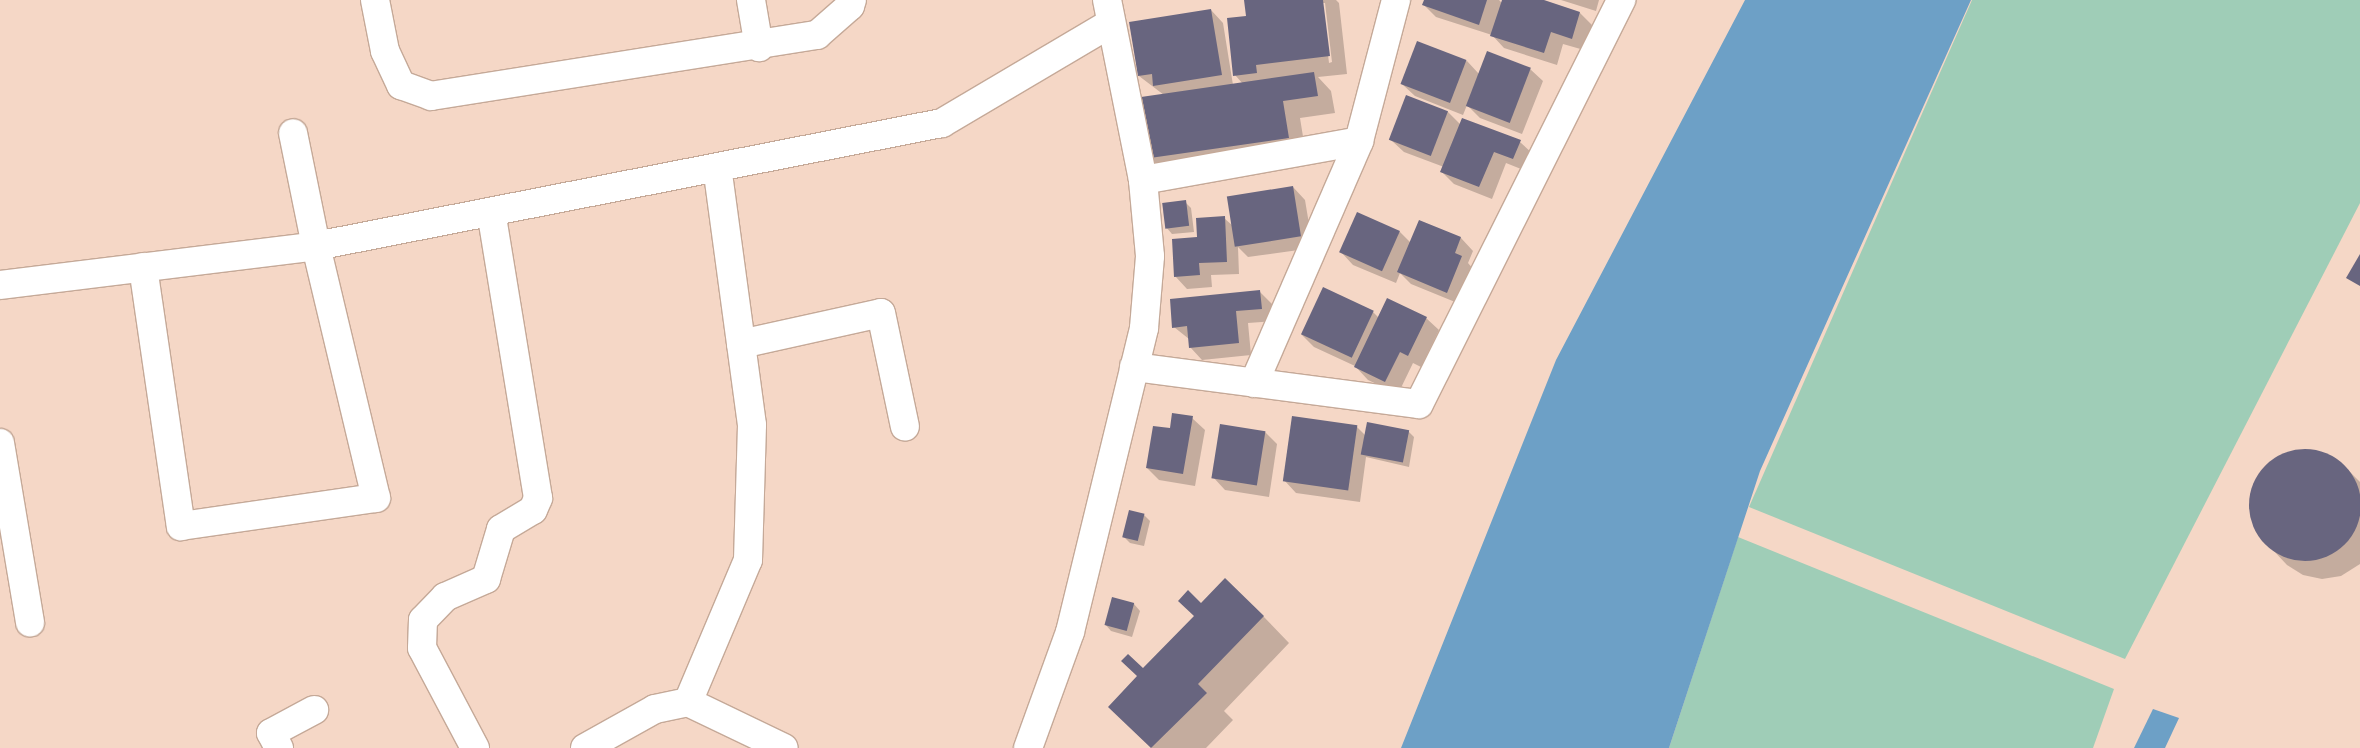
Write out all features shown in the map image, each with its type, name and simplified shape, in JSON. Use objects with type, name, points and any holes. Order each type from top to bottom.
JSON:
[{"type":"street","points":[[375,0],[385,52],[401,85],[431,96],[760,47],[817,35],[850,6],[852,0]]},
{"type":"street","points":[[751,0],[760,47]]},
{"type":"street","points":[[1254,383],[1359,141],[1396,0]]},
{"type":"street","points":[[1134,367],[1419,404],[1621,0]]},
{"type":"street","points":[[0,285],[316,246],[942,123],[1109,12],[1143,180],[1150,256],[1144,328],[1070,632],[1028,748]]},
{"type":"street","points":[[143,267],[181,526],[376,498],[316,246],[293,133]]},
{"type":"street","points":[[1143,180],[1359,141]]},
{"type":"street","points":[[688,702],[748,560],[752,425],[717,167]]},
{"type":"street","points":[[475,748],[422,648],[423,620],[445,597],[486,579],[501,529],[533,510],[538,498],[491,212]]},
{"type":"street","points":[[741,344],[881,313],[905,427]]},
{"type":"street","points":[[0,443],[30,623]]},
{"type":"street","points":[[585,748],[655,709],[688,702],[784,748]]},
{"type":"street","points":[[279,748],[271,733],[314,710]]},
{"type":"green space","points":[[1972,0],[2360,0],[2360,203],[2125,659],[1749,507]]},
{"type":"green space","points":[[1738,537],[2114,689],[2093,748],[1669,748]]},
{"type":"water","points":[[1745,0],[1971,0],[1760,471],[1669,748],[1401,748],[1556,360]]},
{"type":"water","points":[[2153,709],[2179,718],[2165,748],[2134,748]]},
{"type":"building","points":[[1244,0],[1323,0],[1330,56],[1256,65],[1257,73],[1233,76],[1227,18],[1246,16]]},
{"type":"building","points":[[1424,0],[1487,0],[1479,25],[1422,5]]},
{"type":"building","points":[[1502,0],[1544,0],[1580,12],[1572,39],[1551,32],[1544,53],[1490,36]]},
{"type":"building","points":[[1211,9],[1222,75],[1153,86],[1152,74],[1138,76],[1129,22]]},
{"type":"building","points":[[1417,41],[1466,60],[1450,103],[1401,84]]},
{"type":"building","points":[[1487,51],[1531,68],[1510,123],[1466,106]]},
{"type":"building","points":[[1314,72],[1318,96],[1283,101],[1289,138],[1150,158],[1141,97]]},
{"type":"building","points":[[1406,95],[1448,111],[1431,156],[1389,140]]},
{"type":"building","points":[[1462,118],[1521,140],[1513,159],[1494,152],[1479,187],[1440,172]]},
{"type":"building","points":[[1293,186],[1301,236],[1235,247],[1227,196]]},
{"type":"building","points":[[1186,200],[1189,226],[1165,229],[1162,203]]},
{"type":"building","points":[[1357,212],[1400,231],[1382,271],[1339,252]]},
{"type":"building","points":[[1225,216],[1227,262],[1199,263],[1200,275],[1174,277],[1172,239],[1197,237],[1196,218]]},
{"type":"building","points":[[1419,220],[1461,237],[1455,253],[1462,256],[1447,293],[1397,272]]},
{"type":"building","points":[[2360,254],[2360,286],[2346,278]]},
{"type":"building","points":[[1323,287],[1374,311],[1352,358],[1301,334]]},
{"type":"building","points":[[1260,290],[1262,309],[1236,311],[1239,343],[1189,348],[1187,326],[1172,328],[1170,299]]},
{"type":"building","points":[[1387,298],[1427,317],[1408,356],[1400,352],[1385,382],[1354,367]]},
{"type":"building","points":[[1172,413],[1193,416],[1183,474],[1146,468],[1153,426],[1170,428]]},
{"type":"building","points":[[1292,416],[1357,425],[1348,491],[1283,481]]},
{"type":"building","points":[[1367,422],[1409,430],[1403,463],[1361,454]]},
{"type":"building","points":[[1220,424],[1265,431],[1257,486],[1211,478]]},
{"type":"building","points":[[2305,449],[2326,453],[2345,465],[2357,484],[2361,505],[2357,526],[2345,545],[2326,557],[2305,561],[2284,557],[2265,545],[2253,526],[2249,505],[2253,484],[2265,465],[2284,453]]},
{"type":"building","points":[[1129,510],[1145,514],[1138,541],[1122,537]]},
{"type":"building","points":[[1225,578],[1264,616],[1198,684],[1207,693],[1151,748],[1108,707],[1137,676],[1121,661],[1128,654],[1143,668],[1194,616],[1178,601],[1188,590],[1201,603]]},
{"type":"building","points":[[1112,597],[1134,603],[1127,631],[1104,625]]}]
